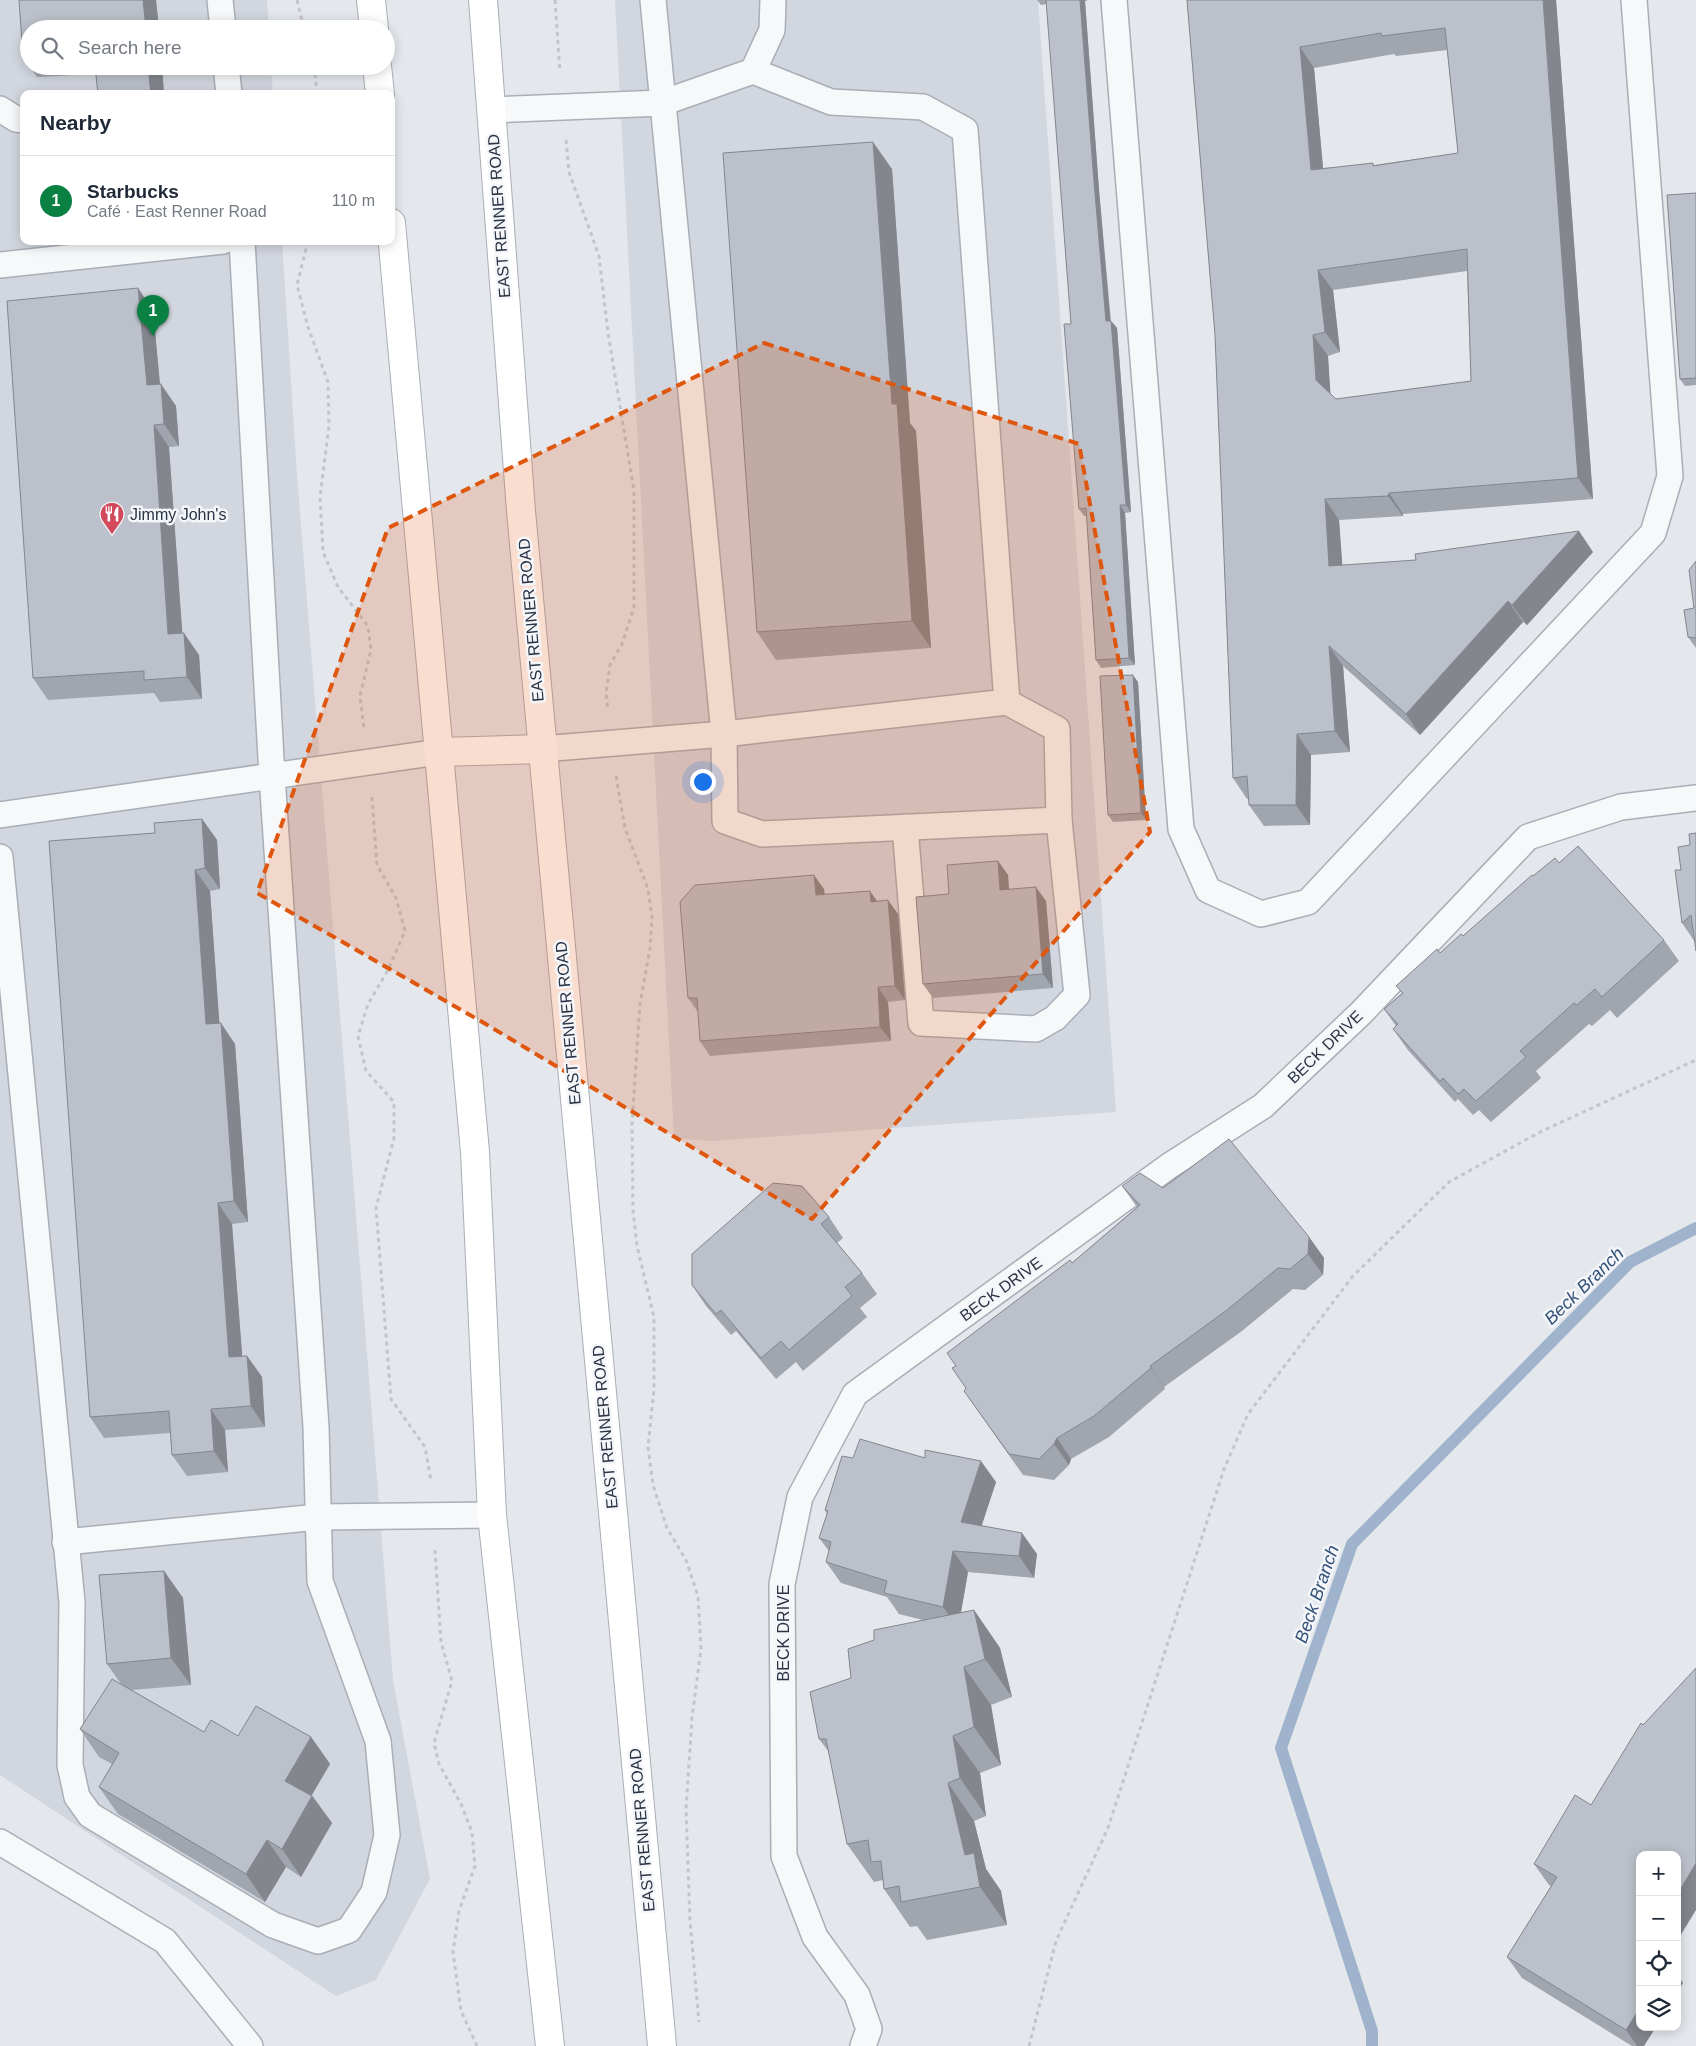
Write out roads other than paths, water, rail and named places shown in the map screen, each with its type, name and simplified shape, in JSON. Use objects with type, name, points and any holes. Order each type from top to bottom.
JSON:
[{"type":"main road","points":[[371,0],[373,20]]},
{"type":"main road","name":"EAST RENNER ROAD","points":[[483,0],[518,480],[662,2046]]},
{"type":"main road","points":[[378,75],[380,90]]},
{"type":"main road","points":[[393,245],[475,1152],[492,1516],[550,2046]]},
{"type":"main road","points":[[439,752],[542,749]]},
{"type":"lane","points":[[220,0],[222,20]]},
{"type":"lane","points":[[653,0],[724,734],[725,821],[762,834],[1059,820]]},
{"type":"lane","points":[[753,71],[772,30],[773,0]]},
{"type":"lane","points":[[1114,0],[1181,829],[1208,890],[1260,914],[1308,902],[1653,533],[1670,476],[1634,0]]},
{"type":"lane","points":[[492,110],[662,103],[753,71],[831,102],[923,107],[965,130],[1007,702]]},
{"type":"lane","points":[[227,75],[229,90]]},
{"type":"lane","points":[[0,109],[20,119]]},
{"type":"lane","points":[[0,265],[186,245]]},
{"type":"lane","points":[[0,857],[72,1602],[70,1766],[77,1797],[90,1815],[273,1925],[318,1941],[349,1930],[374,1892],[387,1835],[378,1741],[320,1581],[316,1427],[272,776],[242,245]]},
{"type":"lane","points":[[542,749],[724,734],[1007,702],[1057,729],[1059,820],[1077,995],[1055,1018],[1036,1029],[922,1023],[905,827]]},
{"type":"lane","points":[[0,815],[439,752]]},
{"type":"lane","name":"BECK DRIVE","points":[[863,2046],[869,2029],[857,1995],[815,1937],[784,1856],[782,1713],[782,1584],[800,1497],[855,1394],[1169,1166],[1263,1106],[1361,1013],[1528,836],[1621,807],[1696,798]]},
{"type":"lane","points":[[66,1542],[318,1517],[492,1516]]},
{"type":"lane","points":[[0,1842],[164,1941],[250,2046]]},
{"type":"waterway","name":"Beck Branch","points":[[1372,2046],[1372,2031],[1281,1748],[1352,1544],[1630,1262],[1696,1228]]},
{"type":"place","name":"Starbucks","points":[[153,336]]},
{"type":"place","name":"Jimmy John's","points":[[112,535]]}]
